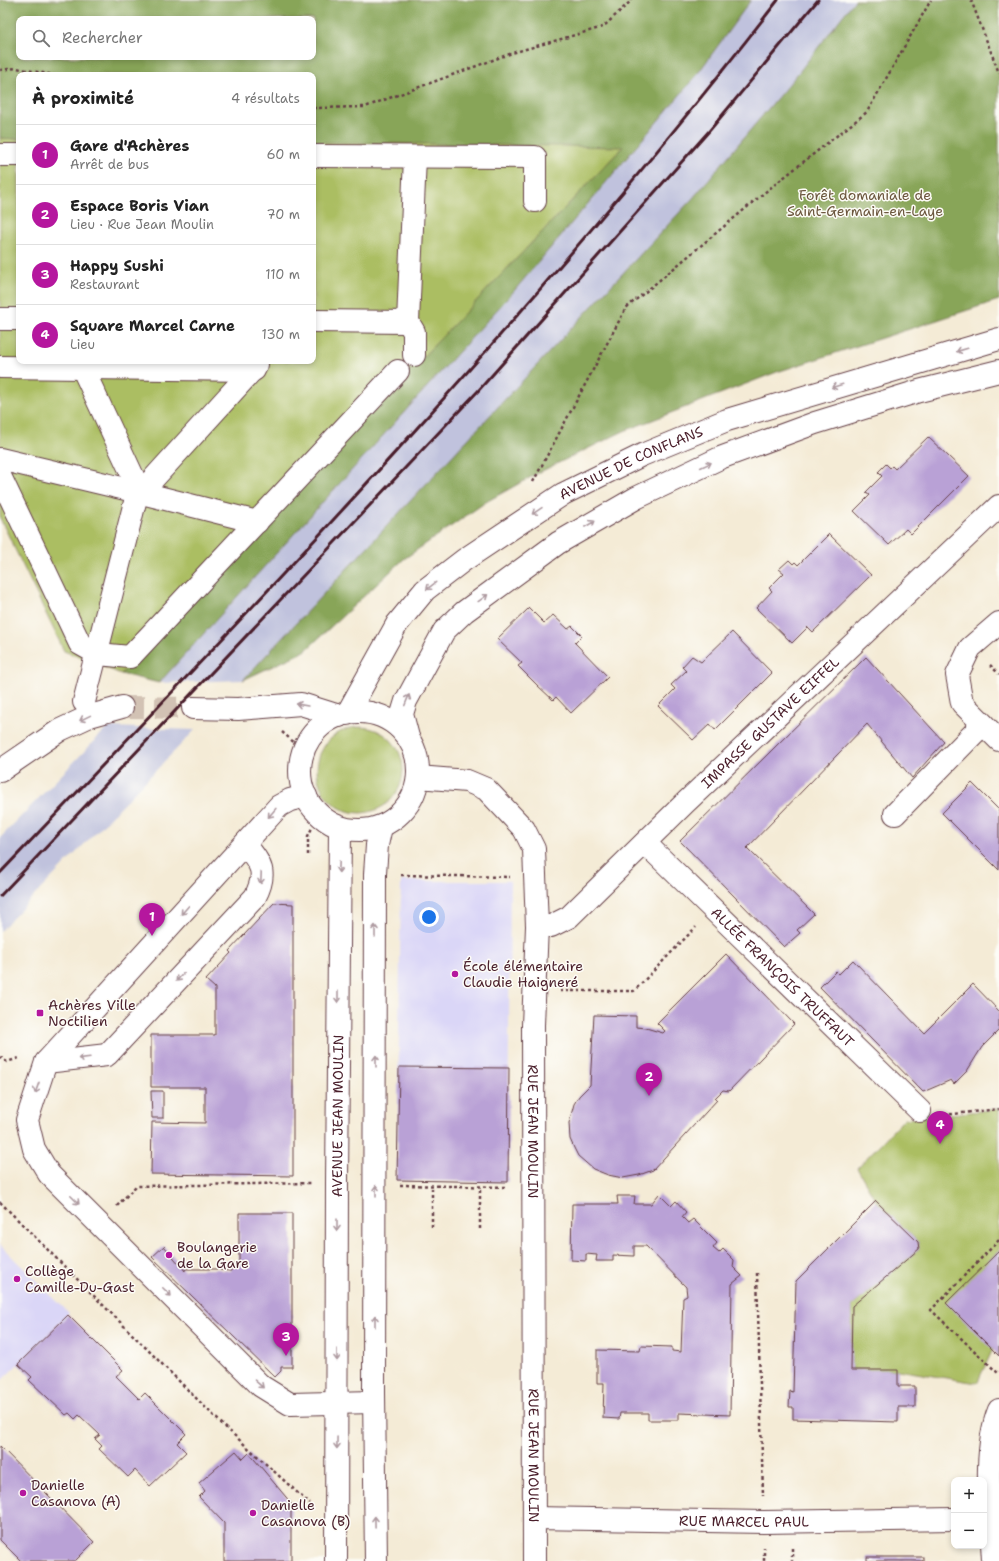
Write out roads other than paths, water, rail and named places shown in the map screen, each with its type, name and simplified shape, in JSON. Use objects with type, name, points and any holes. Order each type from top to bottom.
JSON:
[{"type":"street","points":[[0,155],[16,155]]},
{"type":"street","points":[[316,156],[535,157],[535,200]]},
{"type":"street","points":[[414,355],[414,332],[408,322],[415,157]]},
{"type":"street","points":[[0,319],[16,319]]},
{"type":"street","points":[[316,321],[408,322]]},
{"type":"street","name":"AVENUE DE CONFLANS","points":[[343,715],[397,624],[426,590],[464,560],[563,494],[642,455],[727,420],[999,339]]},
{"type":"street","points":[[0,367],[256,368],[139,492],[98,654],[84,702]]},
{"type":"street","points":[[82,367],[139,492]]},
{"type":"street","points":[[0,476],[80,644],[98,654],[130,658],[398,371]]},
{"type":"street","points":[[408,737],[399,727],[381,717],[361,712],[343,715],[324,724],[312,736],[304,751],[301,774],[306,796],[319,814],[340,828],[361,831],[381,827],[400,815],[413,798],[418,778],[417,756],[408,737],[402,714],[406,700],[444,631],[464,612],[558,543],[636,498],[720,458],[815,422],[919,391],[999,371]]},
{"type":"street","points":[[0,459],[257,522]]},
{"type":"street","name":"IMPASSE GUSTAVE EIFFEL","points":[[537,926],[551,926],[569,917],[686,803],[999,506]]},
{"type":"street","points":[[999,623],[970,648],[957,675],[962,704],[999,740]]},
{"type":"street","points":[[193,708],[238,709],[301,704],[343,715]]},
{"type":"street","points":[[0,771],[60,730],[90,716],[122,707]]},
{"type":"street","points":[[895,814],[983,724]]},
{"type":"street","name":"RUE JEAN MOULIN","points":[[418,778],[468,781],[480,787],[495,797],[524,828],[534,849],[537,926],[533,1025],[534,1561]]},
{"type":"street","points":[[306,796],[290,800],[279,806],[46,1062],[27,1120],[34,1149],[48,1174],[261,1386],[290,1404],[374,1402]]},
{"type":"street","points":[[376,1561],[374,1402],[375,874],[377,845],[381,827]]},
{"type":"street","name":"AVENUE JEAN MOULIN","points":[[336,1561],[340,828]]},
{"type":"street","name":"ALLÉE FRANÇOIS TRUFFAUT","points":[[645,843],[928,1113]]},
{"type":"street","points":[[46,1062],[107,1055],[255,897],[260,887],[262,876],[260,864],[245,844]]},
{"type":"street","points":[[993,1561],[988,1520],[990,1461],[993,1424],[999,1410]]},
{"type":"street","name":"RUE MARCEL PAUL","points":[[534,1518],[764,1522],[951,1519]]},
{"type":"tunnel","points":[[122,707],[193,708]]},
{"type":"railway","points":[[0,873],[301,554],[498,338],[687,115],[778,0]]},
{"type":"railway","points":[[0,896],[478,391],[710,130],[818,0]]},
{"type":"place","name":"Gare d'Achères","points":[[152,936]]},
{"type":"place","name":"École élémentaire Claudie Haigneré","points":[[455,974]]},
{"type":"place","name":"Achères Ville Noctilien","points":[[40,1013]]},
{"type":"place","name":"Espace Boris Vian","points":[[649,1096]]},
{"type":"place","name":"Square Marcel Carne","points":[[940,1144]]},
{"type":"place","name":"Boulangerie de la Gare","points":[[169,1255]]},
{"type":"place","name":"Collège Camille-Du-Gast","points":[[17,1279]]},
{"type":"place","name":"Happy Sushi","points":[[286,1356]]},
{"type":"place","name":"Danielle Casanova (A)","points":[[23,1493]]},
{"type":"place","name":"Danielle Casanova (B)","points":[[253,1513]]},
{"type":"park label","name":"Forêt domaniale de Saint-Germain-en-Laye","points":[[865,204]]}]
